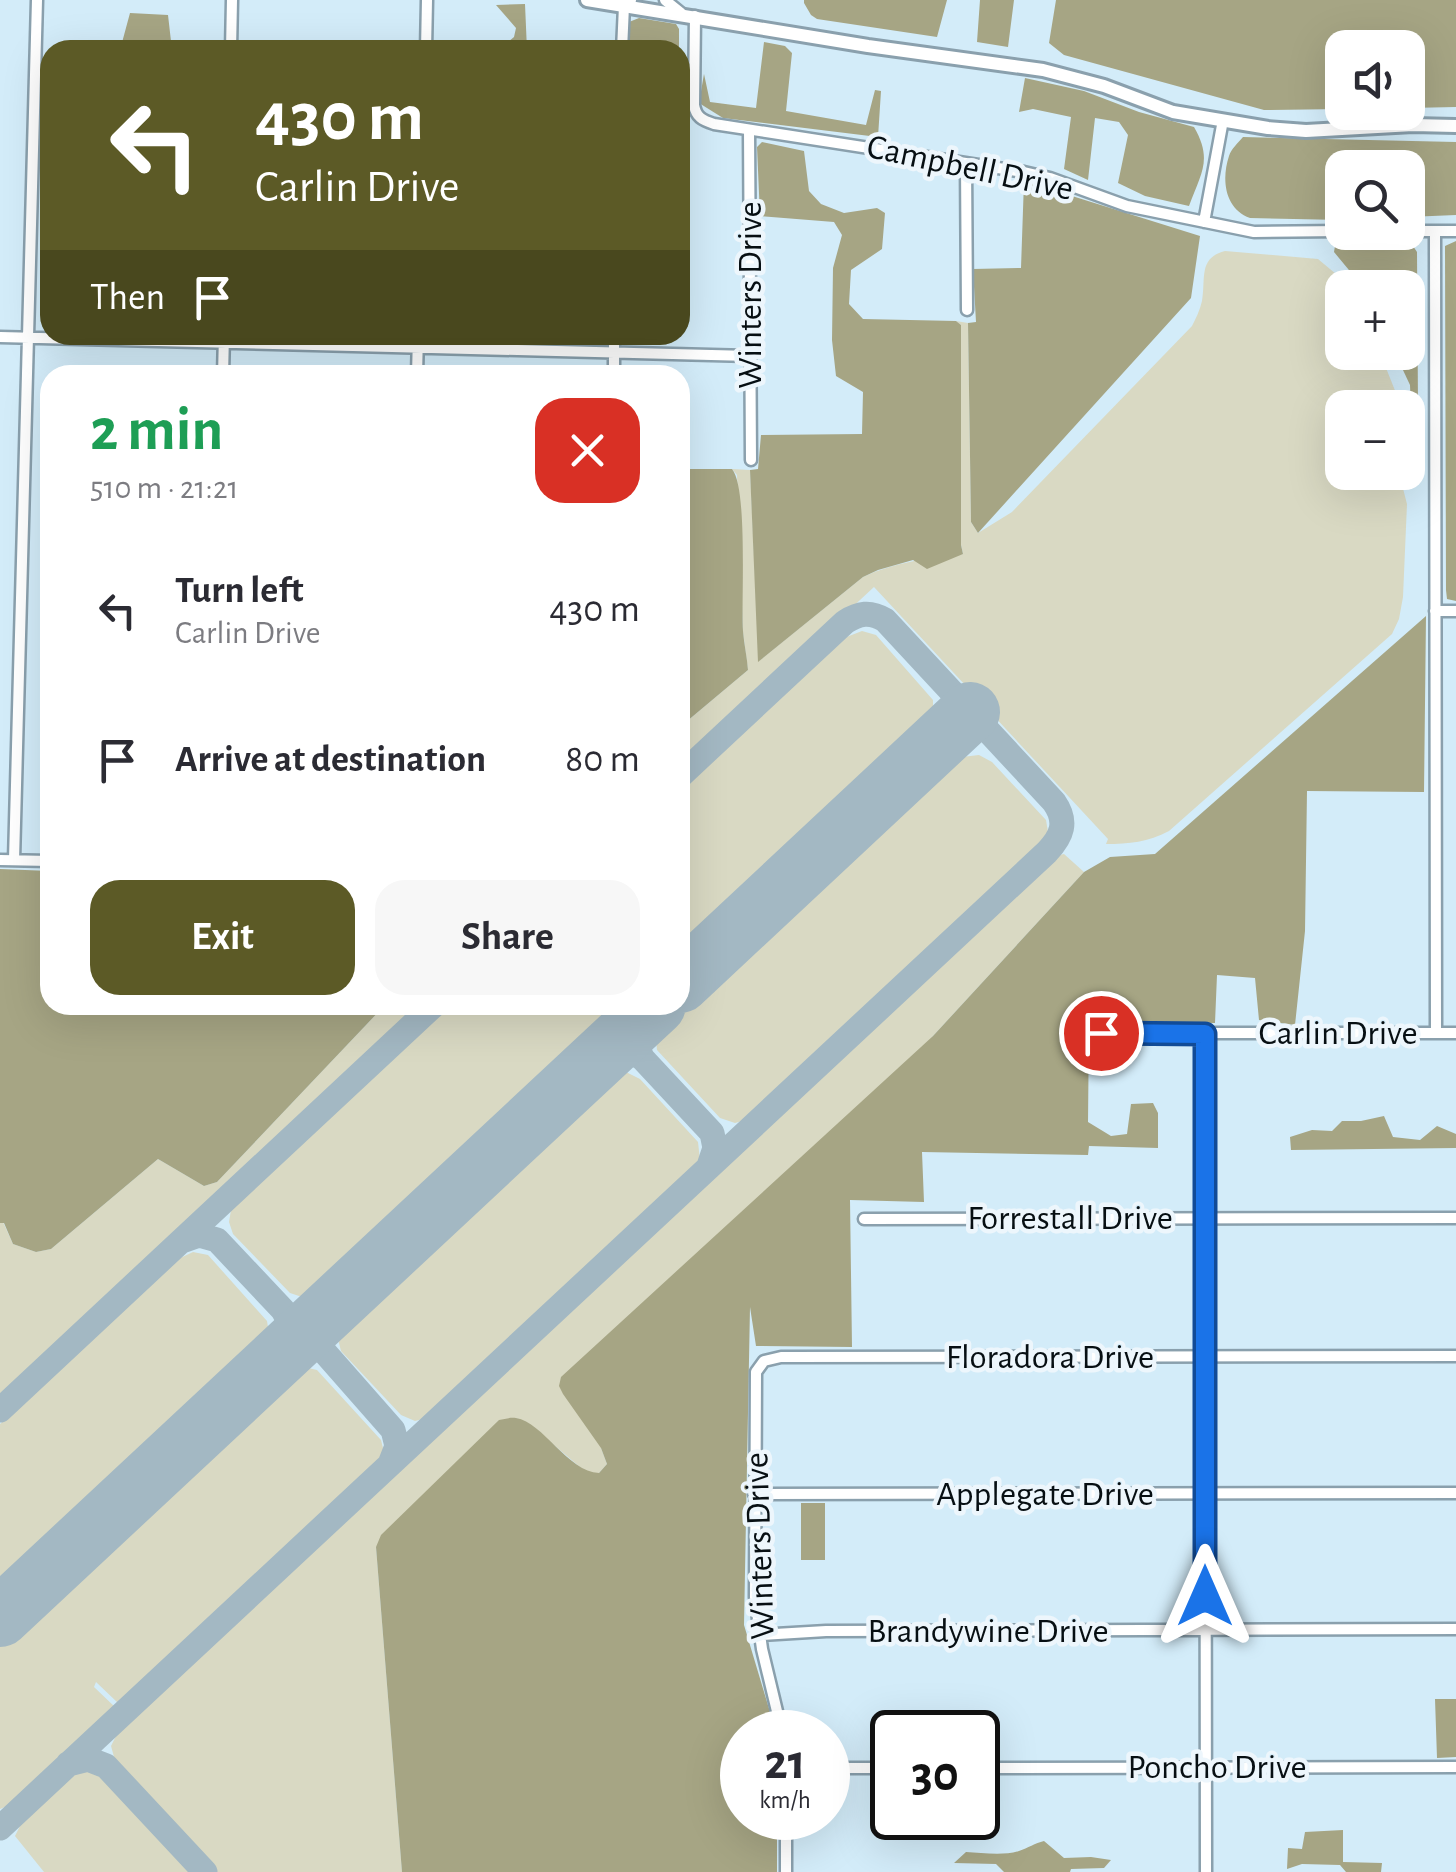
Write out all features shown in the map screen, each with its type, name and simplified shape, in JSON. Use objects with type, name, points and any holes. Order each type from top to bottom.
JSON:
[{"type":"main road","points":[[587,0],[628,3],[868,46],[1043,70],[1104,86],[1174,112],[1223,120],[1306,130],[1413,124],[1456,126]]},
{"type":"street","points":[[14,860],[37,0]]},
{"type":"street","points":[[231,40],[232,0]]},
{"type":"street","points":[[426,40],[427,0]]},
{"type":"street","points":[[665,0],[689,15]]},
{"type":"street","points":[[623,40],[628,3]]},
{"type":"street","name":"Campbell Drive","points":[[689,15],[694,105],[702,120],[1050,178],[1127,206],[1254,232],[1325,231]]},
{"type":"street","points":[[1204,222],[1223,120]]},
{"type":"street","name":"Winters Drive","points":[[749,130],[751,460]]},
{"type":"street","points":[[966,163],[967,310]]},
{"type":"street","points":[[1425,231],[1456,231]]},
{"type":"street","points":[[1435,231],[1436,1033]]},
{"type":"street","points":[[0,337],[40,338]]},
{"type":"street","points":[[353,345],[750,356]]},
{"type":"street","points":[[417,345],[417,365]]},
{"type":"street","points":[[614,345],[614,365]]},
{"type":"street","points":[[1435,610],[1456,610]]},
{"type":"street","points":[[0,860],[40,861]]},
{"type":"street","name":"Carlin Drive","points":[[1101,1033],[1456,1033]]},
{"type":"street","points":[[1205,1034],[1206,1872]]},
{"type":"street","name":"Forrestall Drive","points":[[864,1219],[1456,1218]]},
{"type":"street","name":"Floradora Drive","points":[[764,1361],[781,1357],[1456,1356]]},
{"type":"street","name":"Winters Drive","points":[[764,1361],[756,1372],[755,1597],[777,1710]]},
{"type":"street","name":"Applegate Drive","points":[[754,1494],[1456,1493]]},
{"type":"street","name":"Brandywine Drive","points":[[760,1635],[826,1631],[1456,1630]]},
{"type":"street","name":"Poncho Drive","points":[[1000,1768],[1456,1767]]},
{"type":"street","points":[[786,1840],[786,1872]]},
{"type":"green space","points":[[1225,251],[1318,259],[1331,270],[1325,270],[1325,370],[1387,370],[1395,390],[1325,390],[1325,490],[1403,490],[1407,504],[1403,597],[1392,634],[1169,831],[1138,842],[1106,844],[1108,839],[874,587],[690,758],[690,719],[748,670],[737,475],[732,469],[750,470],[759,661],[863,577],[899,564],[963,554],[961,325],[956,321],[968,323],[971,522],[978,533],[1012,512],[1192,326],[1211,259]]},
{"type":"green space","points":[[862,631],[876,635],[933,700],[933,717],[924,731],[690,948],[690,782],[844,638]]},
{"type":"green space","points":[[979,755],[992,762],[1046,820],[1044,845],[749,1119],[735,1123],[720,1118],[657,1050],[656,1039],[664,1027],[677,1015],[690,1015],[690,1002],[945,762]]},
{"type":"green space","points":[[1064,854],[1084,872],[933,1036],[601,1448],[607,1464],[599,1473],[587,1473],[529,1424],[516,1418],[376,1547],[402,1872],[216,1872],[116,1764],[111,1746],[118,1732],[1056,856]]},
{"type":"green space","points":[[376,1015],[414,1015],[0,1400],[0,1223],[3,1222],[13,1244],[36,1252],[51,1249],[158,1159],[204,1186],[217,1182]]},
{"type":"green space","points":[[440,1015],[618,1015],[321,1291],[305,1298],[290,1293],[233,1234],[231,1210]]},
{"type":"green space","points":[[626,1072],[640,1079],[698,1142],[700,1160],[695,1170],[430,1417],[415,1421],[401,1415],[341,1351],[338,1339],[344,1326],[609,1077]]},
{"type":"green space","points":[[193,1252],[208,1255],[267,1321],[269,1334],[261,1346],[0,1592],[0,1424],[176,1260]]},
{"type":"green space","points":[[308,1368],[317,1370],[381,1440],[384,1452],[379,1463],[123,1704],[96,1682],[94,1687],[116,1708],[17,1802],[0,1809],[0,1647],[292,1373]]},
{"type":"green space","points":[[89,1770],[102,1776],[191,1872],[44,1872],[15,1836],[21,1824],[76,1772]]},
{"type":"shaded area","points":[[804,0],[947,0],[937,37],[817,19]]},
{"type":"shaded area","points":[[980,0],[1014,0],[1008,47],[977,42]]},
{"type":"shaded area","points":[[1056,0],[1456,0],[1456,107],[1425,108],[1425,30],[1325,30],[1325,109],[1264,110],[1064,55],[1049,43]]},
{"type":"shaded area","points":[[525,4],[527,40],[510,40],[516,28],[496,5]]},
{"type":"shaded area","points":[[130,13],[168,15],[171,40],[123,40]]},
{"type":"shaded area","points":[[639,18],[676,24],[679,40],[629,40],[629,22]]},
{"type":"shaded area","points":[[764,42],[785,46],[792,53],[786,111],[866,125],[875,90],[881,91],[878,137],[723,118],[699,103],[704,74],[710,102],[756,108]]},
{"type":"shaded area","points":[[1025,78],[1084,91],[1194,127],[1204,158],[1189,206],[1145,196],[1118,183],[1128,135],[1119,122],[1095,118],[1088,180],[1064,169],[1071,117],[1033,109],[1019,112]]},
{"type":"shaded area","points":[[1243,137],[1456,142],[1456,215],[1425,216],[1425,150],[1325,150],[1325,220],[1250,218],[1235,208],[1227,193],[1225,175],[1233,148]]},
{"type":"shaded area","points":[[762,142],[804,151],[809,191],[821,204],[844,213],[877,208],[885,213],[882,249],[851,270],[849,304],[863,319],[956,321],[961,325],[963,554],[927,569],[913,560],[863,577],[758,662],[750,470],[758,469],[761,435],[862,434],[863,392],[836,376],[833,268],[842,235],[834,222],[760,216],[757,147]]},
{"type":"shaded area","points":[[1024,181],[1200,236],[1191,298],[978,533],[971,522],[968,323],[976,322],[973,269],[1021,268]]},
{"type":"shaded area","points":[[1456,241],[1456,601],[1447,599],[1446,590],[1445,246]]},
{"type":"shaded area","points":[[1416,250],[1417,270],[1349,270],[1334,252]]},
{"type":"shaded area","points":[[1403,370],[1418,370],[1418,390],[1410,390]]},
{"type":"shaded area","points":[[690,469],[732,469],[737,480],[748,670],[690,719]]},
{"type":"shaded area","points":[[1426,616],[1424,792],[1307,791],[1305,931],[1295,1025],[1259,1020],[1255,978],[1217,975],[1215,1023],[1089,1021],[1088,1122],[1111,1136],[1127,1134],[1131,1104],[1153,1103],[1158,1113],[1158,1148],[1089,1146],[1088,1155],[922,1152],[924,1202],[850,1200],[852,1347],[756,1346],[750,1307],[744,1625],[769,1710],[720,1710],[720,1840],[777,1840],[777,1872],[402,1872],[376,1547],[381,1535],[499,1420],[526,1421],[577,1465],[599,1473],[607,1464],[601,1448],[563,1394],[559,1386],[561,1377],[933,1036],[1084,872],[1110,857],[1155,854]]},
{"type":"shaded area","points":[[0,869],[40,871],[40,1015],[376,1015],[217,1182],[204,1186],[158,1159],[51,1249],[36,1252],[13,1244],[4,1223],[0,1223]]},
{"type":"shaded area","points":[[1384,1116],[1393,1137],[1420,1140],[1437,1126],[1456,1134],[1456,1148],[1291,1150],[1290,1137],[1312,1130],[1332,1131],[1342,1121]]},
{"type":"shaded area","points":[[801,1503],[825,1503],[825,1560],[801,1560]]},
{"type":"shaded area","points":[[1435,1699],[1456,1699],[1456,1757],[1437,1758]]},
{"type":"shaded area","points":[[1343,1830],[1343,1862],[1382,1863],[1381,1872],[1346,1872],[1340,1865],[1302,1864],[1287,1869],[1288,1848],[1302,1849],[1305,1832]]},
{"type":"shaded area","points":[[1044,1841],[1064,1858],[1111,1860],[1104,1868],[1070,1872],[1004,1872],[996,1864],[954,1863],[966,1852],[1013,1853]]},
{"type":"taxiway","points":[[0,1828],[1047,852],[1061,829],[1061,816],[1054,802],[885,620],[869,614],[845,622],[690,767]]},
{"type":"taxiway","points":[[0,1410],[423,1015]]},
{"type":"taxiway","points":[[643,1059],[637,1037],[645,1016]]},
{"type":"taxiway","points":[[601,1056],[623,1051],[643,1059],[712,1133],[715,1148],[709,1166]]},
{"type":"taxiway","points":[[182,1241],[199,1235],[217,1240],[283,1310],[289,1331],[282,1353]]},
{"type":"taxiway","points":[[325,1314],[318,1332],[320,1347],[393,1430],[397,1446],[390,1464]]},
{"type":"taxiway","points":[[68,1764],[88,1759],[106,1766],[205,1872]]},
{"type":"runway","points":[[690,974],[970,712]]},
{"type":"runway","points":[[0,1617],[645,1015]]},
{"type":"route","points":[[1101,1033],[1205,1034],[1205,1596]]}]
